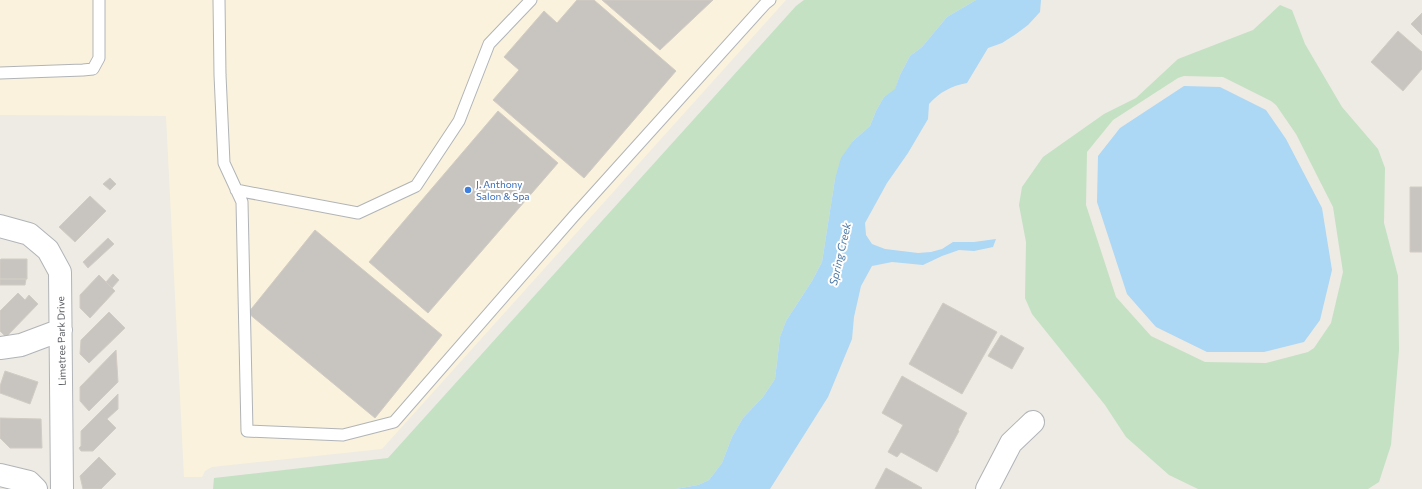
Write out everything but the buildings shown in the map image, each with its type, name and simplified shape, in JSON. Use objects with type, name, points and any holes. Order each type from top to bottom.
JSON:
[{"type":"street","name":"Limetree Park Drive","points":[[0,226],[29,234],[48,250],[60,272],[62,489]]},
{"type":"street","points":[[0,348],[21,345],[61,330]]},
{"type":"street","points":[[987,489],[1011,443],[1033,422]]},
{"type":"street","points":[[0,475],[29,482],[36,489]]},
{"type":"lane","points":[[0,73],[93,69],[99,58],[99,0]]},
{"type":"lane","points":[[219,0],[220,75],[224,163],[242,202],[247,431],[343,435],[394,422],[584,205],[764,4],[770,0]]},
{"type":"lane","points":[[236,190],[358,213],[416,186],[459,121],[489,44],[531,0]]},
{"type":"shaded area","points":[[0,0],[786,0],[382,449],[212,467],[205,471],[202,477],[184,477],[166,116],[0,115]]},
{"type":"green space","points":[[804,0],[976,0],[947,17],[922,47],[910,56],[900,75],[895,90],[884,97],[870,126],[853,141],[835,179],[822,262],[812,281],[786,321],[780,337],[775,379],[763,397],[743,418],[732,437],[722,463],[709,480],[698,485],[676,489],[213,489],[214,478],[388,458],[796,6]]},
{"type":"green space","points":[[1280,5],[1292,10],[1305,44],[1342,107],[1378,149],[1385,168],[1384,223],[1398,276],[1399,350],[1391,445],[1379,482],[1368,489],[1198,489],[1169,475],[1126,437],[1105,405],[1032,314],[1025,298],[1026,242],[1019,205],[1022,187],[1043,157],[1104,114],[1136,98],[1178,59],[1253,30]],"holes":[[[1184,76],[1223,77],[1271,101],[1276,105],[1296,134],[1333,207],[1343,272],[1331,323],[1314,348],[1308,352],[1266,363],[1205,362],[1151,336],[1116,297],[1086,205],[1087,152],[1113,120],[1178,78]]]},
{"type":"water","name":"Spring Creek","points":[[976,0],[1041,0],[1040,12],[1028,25],[1016,34],[1002,43],[988,48],[967,83],[946,90],[929,104],[928,119],[908,153],[887,183],[865,223],[866,235],[872,244],[885,249],[918,253],[931,252],[942,249],[953,242],[974,242],[996,239],[993,247],[974,251],[959,250],[923,265],[892,262],[872,266],[861,286],[854,317],[852,339],[828,397],[770,489],[676,489],[698,485],[709,480],[722,463],[732,437],[743,418],[763,397],[775,379],[780,337],[786,321],[812,281],[822,262],[835,179],[841,158],[853,141],[870,126],[884,97],[895,89],[900,75],[910,56],[922,47],[947,17]]},
{"type":"water","points":[[1184,86],[1220,87],[1266,110],[1286,139],[1322,208],[1332,270],[1320,320],[1304,342],[1264,352],[1207,352],[1156,327],[1127,294],[1097,202],[1098,156],[1120,128]]},
{"type":"place","name":"J. Anthony Salon & Spa","points":[[468,190]]}]
